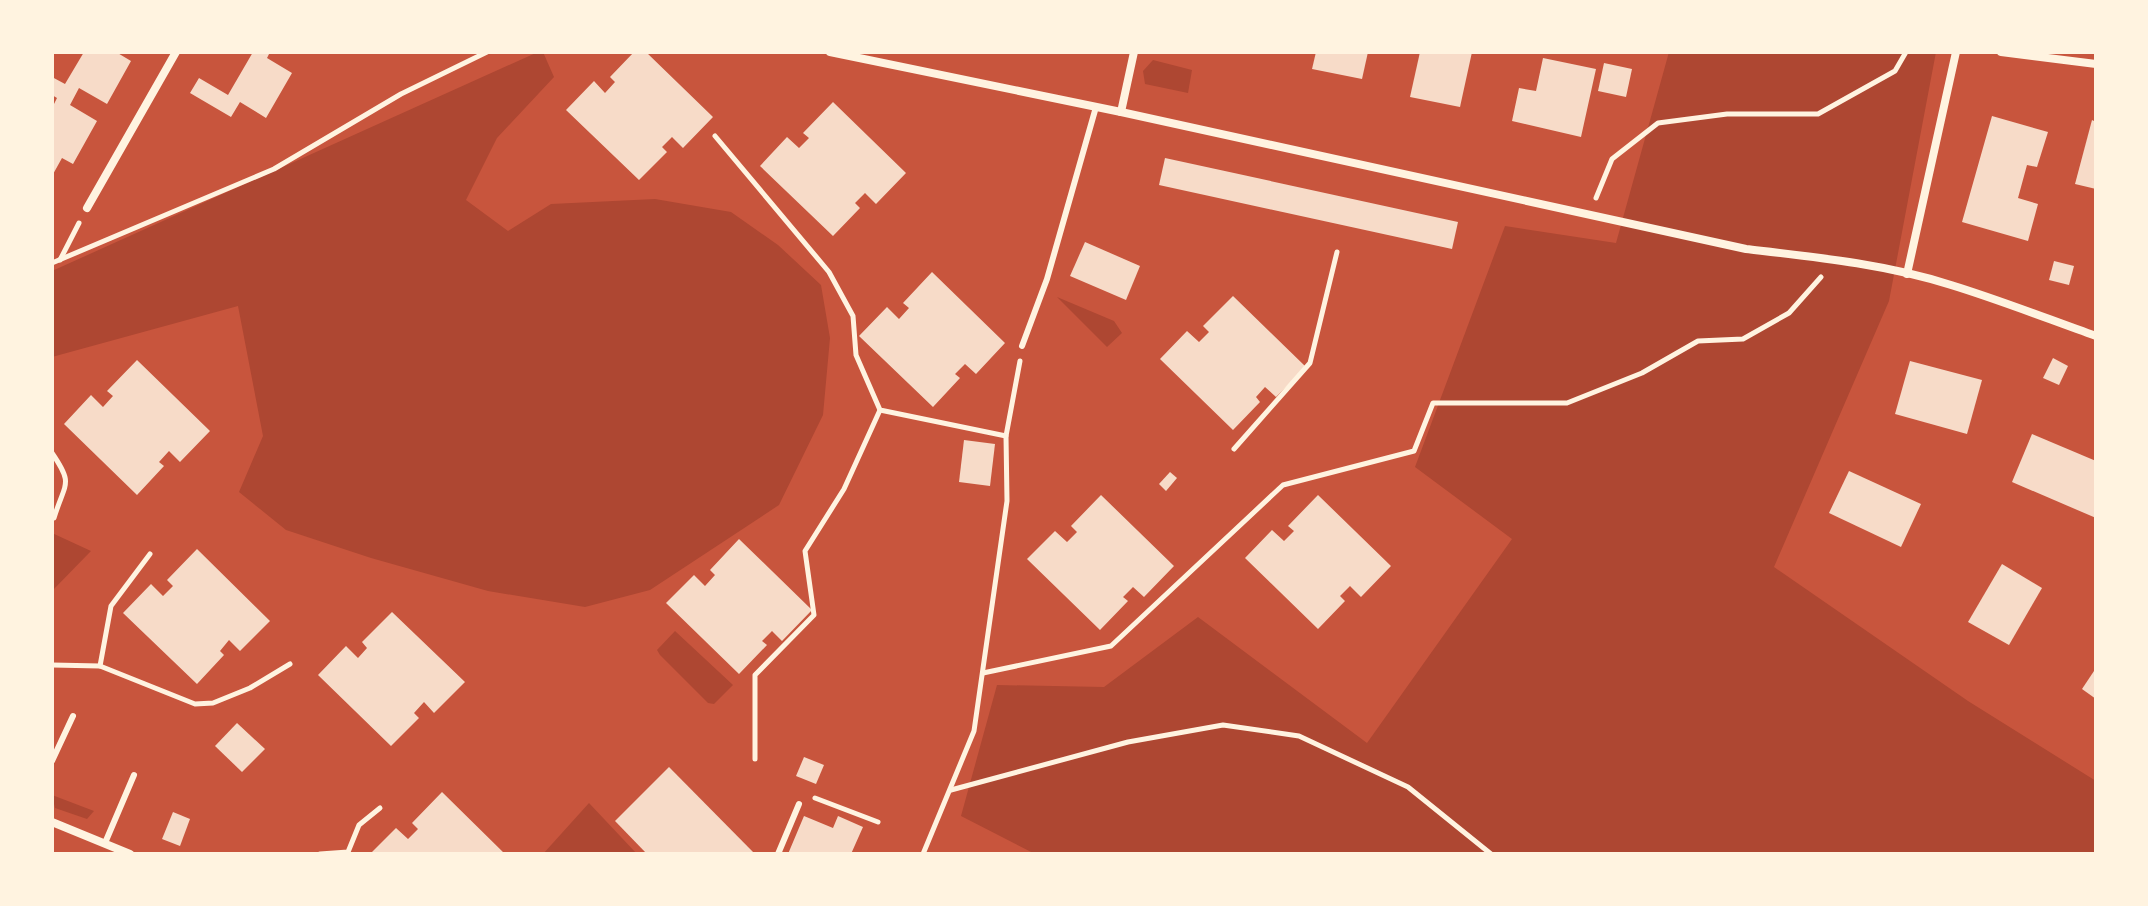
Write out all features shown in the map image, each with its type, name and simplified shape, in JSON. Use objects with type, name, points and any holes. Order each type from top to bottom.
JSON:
[{"type":"street","points":[[87,208],[176,52]]},
{"type":"street","points":[[830,52],[1121,112],[1746,249],[1838,259],[1907,274],[1950,285],[2096,336]]},
{"type":"street","points":[[1121,112],[1134,52]]},
{"type":"street","points":[[1907,274],[1956,52]]},
{"type":"street","points":[[2001,52],[2096,64]]},
{"type":"street","points":[[52,822],[130,854]]},
{"type":"lane","points":[[1022,346],[1047,279],[1096,107]]},
{"type":"lane","points":[[52,761],[73,716]]},
{"type":"lane","points":[[105,843],[134,775]]},
{"type":"lane","points":[[778,854],[799,804]]},
{"type":"path","points":[[52,263],[274,169],[401,94],[487,52]]},
{"type":"path","points":[[1589,216],[1612,159],[1658,123],[1727,114],[1818,114],[1895,71],[1906,52]]},
{"type":"path","points":[[715,136],[829,272],[853,316],[856,355],[880,410],[844,489],[805,551],[814,615],[755,675],[755,759]]},
{"type":"path","points":[[60,260],[87,208]]},
{"type":"path","points":[[1234,449],[1310,363],[1337,252]]},
{"type":"path","points":[[983,673],[1111,646],[1283,485],[1414,451],[1433,403],[1567,403],[1642,373],[1698,341],[1743,339],[1789,313],[1838,259]]},
{"type":"path","points":[[923,854],[974,731],[1007,501],[1006,436],[1022,346]]},
{"type":"path","points":[[880,410],[1006,436]]},
{"type":"path","points":[[52,453],[65,470],[67,481],[54,518]]},
{"type":"path","points":[[100,666],[111,606],[150,554]]},
{"type":"path","points":[[52,665],[100,666],[195,704],[213,703],[250,688],[290,664]]},
{"type":"path","points":[[951,790],[1128,742],[1223,725],[1299,736],[1408,787],[1491,854]]},
{"type":"path","points":[[799,804],[818,797],[878,822]]},
{"type":"path","points":[[320,854],[348,852],[359,825],[380,808]]},
{"type":"shaded area","points":[[543,52],[554,77],[497,138],[466,200],[508,231],[551,204],[655,199],[731,212],[778,245],[821,285],[830,338],[823,415],[779,505],[650,590],[585,607],[488,591],[286,530],[239,492],[263,436],[238,306],[52,357],[52,271]]},
{"type":"shaded area","points":[[1669,52],[1936,52],[1889,301],[1774,567],[1968,701],[2096,781],[2096,854],[1035,854],[961,816],[997,685],[1104,687],[1198,617],[1367,743],[1512,539],[1415,467],[1505,226],[1616,243]]},
{"type":"shaded area","points":[[1153,60],[1192,70],[1188,93],[1145,84],[1143,71]]},
{"type":"shaded area","points":[[1057,297],[1114,321],[1122,333],[1107,347]]},
{"type":"shaded area","points":[[52,533],[91,551],[52,591]]},
{"type":"shaded area","points":[[675,631],[733,685],[714,704],[708,703],[657,650]]},
{"type":"shaded area","points":[[52,795],[94,811],[87,819],[55,808]]},
{"type":"shaded area","points":[[589,803],[637,854],[543,854]]},
{"type":"building","points":[[84,52],[116,52],[131,61],[107,104],[79,88],[70,105],[97,121],[73,164],[62,158],[52,176],[52,108],[57,98],[52,95],[52,77],[65,84]]},
{"type":"building","points":[[253,52],[270,52],[267,58],[292,73],[266,118],[240,102],[231,117],[190,93],[199,78],[228,95]]},
{"type":"building","points":[[634,52],[646,52],[713,117],[683,148],[672,137],[662,147],[667,152],[639,180],[566,110],[594,81],[605,93],[615,82],[610,77]]},
{"type":"building","points":[[1316,52],[1368,52],[1362,79],[1312,69]]},
{"type":"building","points":[[1420,52],[1472,52],[1460,107],[1410,97]]},
{"type":"building","points":[[1543,58],[1596,69],[1581,137],[1512,121],[1519,88],[1536,91]]},
{"type":"building","points":[[1604,63],[1632,69],[1626,97],[1598,91]]},
{"type":"building","points":[[833,102],[906,173],[876,204],[865,193],[855,203],[860,208],[833,236],[760,166],[787,137],[799,148],[809,138],[803,133]]},
{"type":"building","points":[[1992,116],[2048,132],[2037,167],[2027,165],[2018,198],[2038,204],[2028,241],[1962,222]]},
{"type":"building","points":[[2092,120],[2096,122],[2096,189],[2075,184]]},
{"type":"building","points":[[1165,158],[1458,222],[1452,249],[1159,185]]},
{"type":"building","points":[[1085,242],[1140,266],[1126,300],[1070,276]]},
{"type":"building","points":[[2054,261],[2074,266],[2069,285],[2049,280]]},
{"type":"building","points":[[932,272],[1005,343],[976,374],[965,364],[955,374],[960,378],[933,407],[859,336],[887,307],[899,319],[909,308],[903,303]]},
{"type":"building","points":[[1233,296],[1306,367],[1276,397],[1265,387],[1256,397],[1260,402],[1233,430],[1160,359],[1187,331],[1199,342],[1209,332],[1203,326]]},
{"type":"building","points":[[2053,358],[2068,366],[2059,385],[2043,378]]},
{"type":"building","points":[[137,360],[210,431],[180,462],[169,451],[159,462],[164,466],[137,495],[64,424],[91,395],[103,407],[113,396],[107,391]]},
{"type":"building","points":[[1910,361],[1982,380],[1967,434],[1895,414]]},
{"type":"building","points":[[2032,434],[2096,461],[2096,518],[2012,482]]},
{"type":"building","points":[[964,440],[995,444],[990,486],[959,482]]},
{"type":"building","points":[[1849,471],[1921,504],[1901,547],[1829,513]]},
{"type":"building","points":[[1170,472],[1177,478],[1166,491],[1159,484]]},
{"type":"building","points":[[1101,495],[1174,566],[1144,597],[1133,587],[1123,597],[1128,601],[1100,630],[1027,559],[1055,531],[1067,542],[1077,532],[1071,526]]},
{"type":"building","points":[[1318,495],[1391,566],[1361,597],[1350,586],[1340,596],[1345,601],[1318,629],[1245,558],[1272,530],[1284,541],[1294,531],[1288,526]]},
{"type":"building","points":[[739,539],[812,610],[782,641],[772,631],[762,641],[767,645],[739,674],[666,603],[694,575],[705,586],[715,575],[710,570]]},
{"type":"building","points":[[197,549],[270,621],[240,651],[229,640],[220,651],[224,655],[197,684],[123,613],[151,584],[163,596],[173,586],[167,580]]},
{"type":"building","points":[[2002,564],[2042,588],[2009,645],[1968,622]]},
{"type":"building","points":[[392,612],[465,682],[434,713],[424,702],[414,713],[419,718],[391,746],[318,675],[346,646],[358,658],[367,648],[362,642]]},
{"type":"building","points":[[2096,668],[2096,699],[2082,689]]},
{"type":"building","points":[[237,723],[265,749],[242,772],[215,746]]},
{"type":"building","points":[[804,757],[824,765],[816,784],[796,776]]},
{"type":"building","points":[[669,767],[755,854],[647,854],[615,821]]},
{"type":"building","points":[[442,792],[505,854],[370,854],[396,828],[408,839],[418,829],[412,823]]},
{"type":"building","points":[[173,812],[190,819],[180,846],[162,839]]},
{"type":"building","points":[[804,816],[833,828],[838,816],[863,827],[851,854],[788,854]]}]
